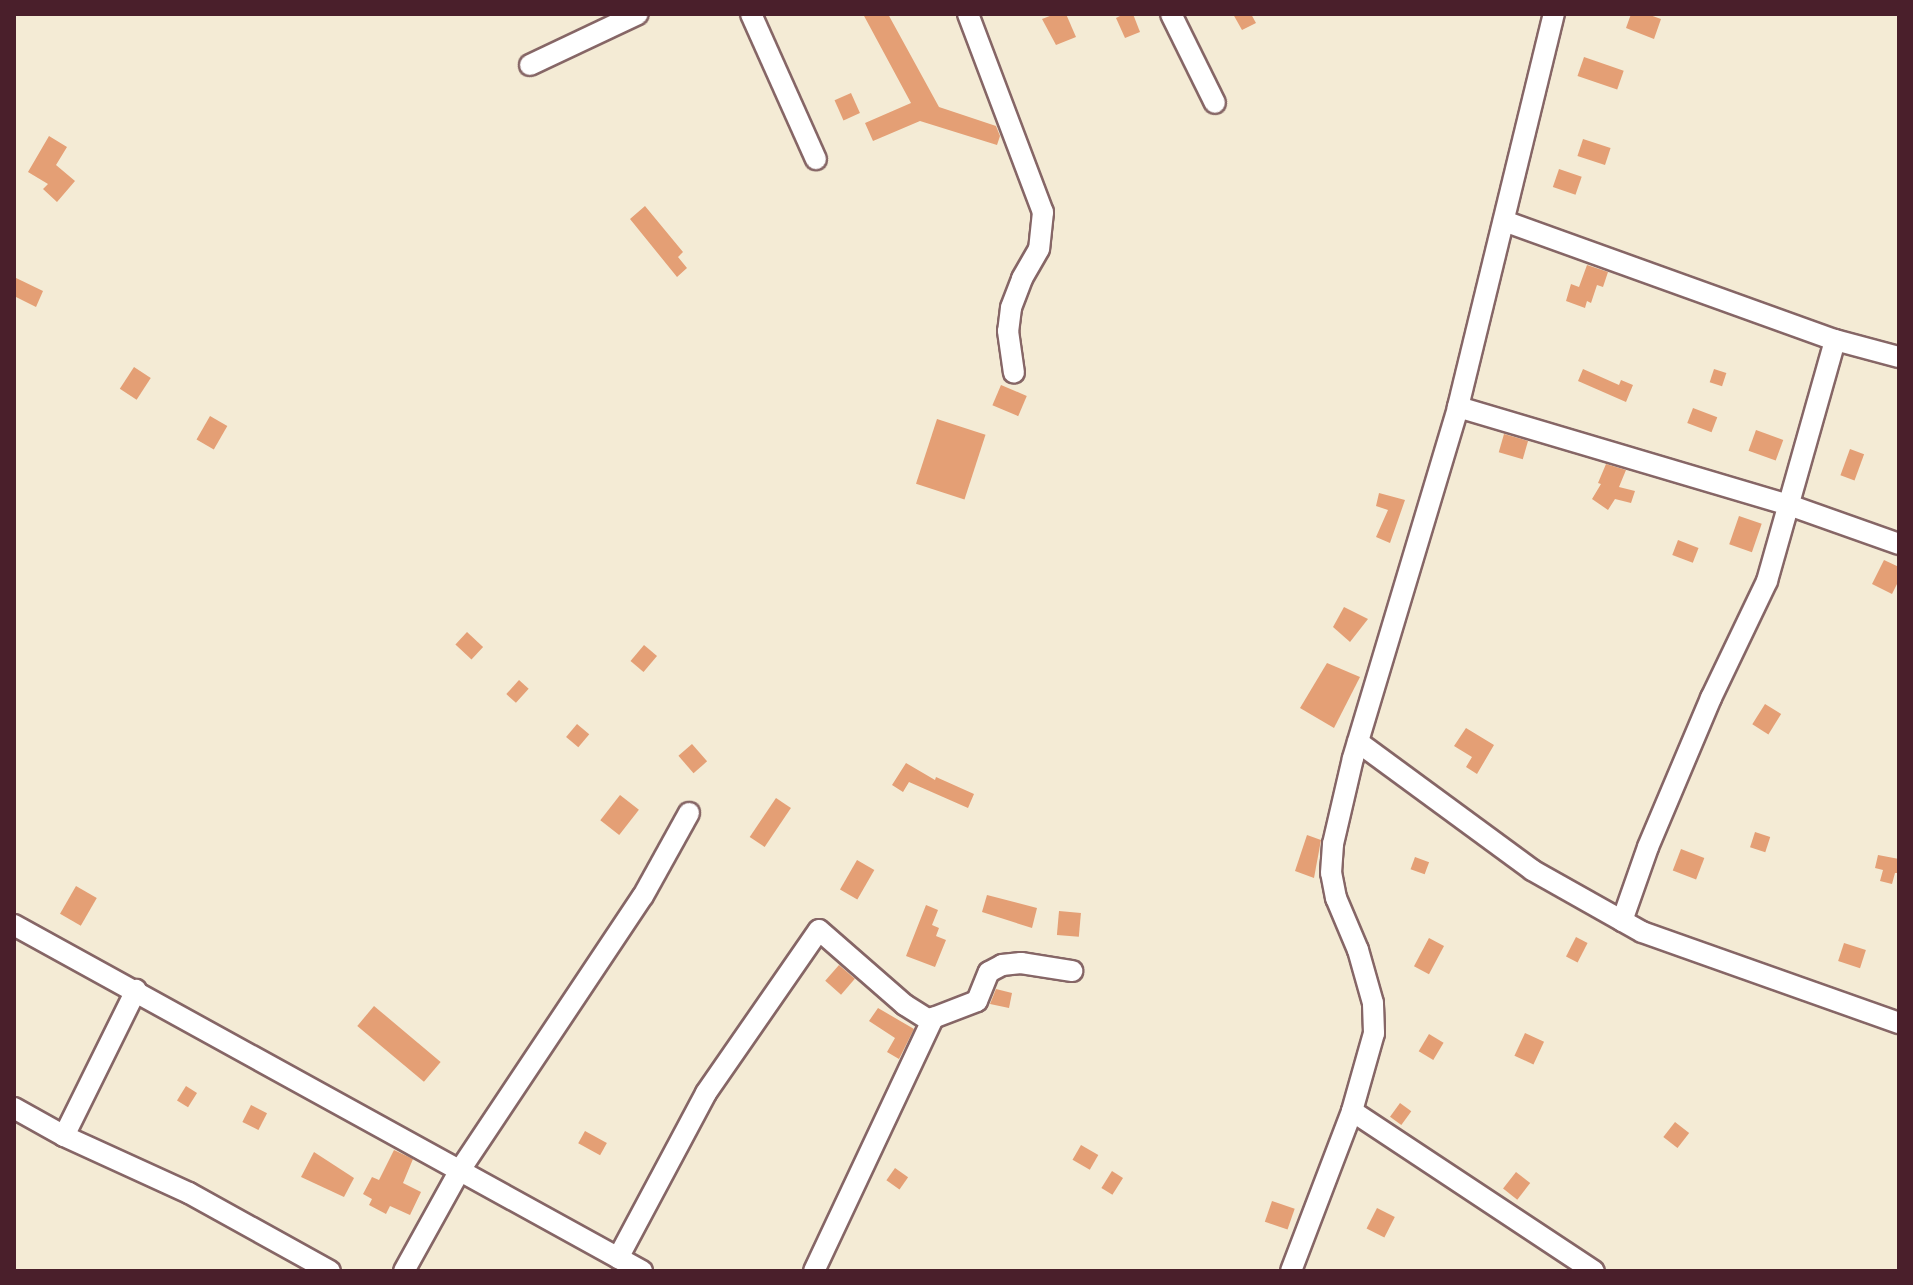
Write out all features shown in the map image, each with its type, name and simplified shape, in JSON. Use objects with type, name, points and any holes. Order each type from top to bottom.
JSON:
[{"type":"street","points":[[530,65],[638,14]]},
{"type":"street","points":[[751,14],[816,159]]},
{"type":"street","points":[[968,14],[1043,212],[1039,249],[1022,279],[1011,308],[1008,331],[1014,373]]},
{"type":"street","points":[[1171,14],[1215,103]]},
{"type":"street","points":[[1291,1271],[1352,1111],[1374,1033],[1373,1003],[1331,873],[1333,844],[1358,742],[1458,407],[1554,14]]},
{"type":"street","points":[[1504,221],[1835,340],[1899,357]]},
{"type":"street","points":[[1622,921],[1648,847],[1711,698],[1767,581],[1786,504],[1835,340]]},
{"type":"street","points":[[1458,407],[1786,504],[1899,544]]},
{"type":"street","points":[[1358,742],[1532,870],[1622,921],[1705,957],[1899,1023]]},
{"type":"street","points":[[404,1271],[460,1170],[643,896],[689,813]]},
{"type":"street","points":[[14,925],[642,1271]]},
{"type":"street","points":[[618,1258],[706,1093],[819,930],[905,1005],[931,1021]]},
{"type":"street","points":[[814,1271],[931,1021],[977,1001],[989,972],[1002,965],[1021,963],[1072,971]]},
{"type":"street","points":[[64,1136],[136,990]]},
{"type":"street","points":[[14,1108],[64,1136],[189,1193],[330,1271]]},
{"type":"street","points":[[1352,1111],[1594,1271]]},
{"type":"building","points":[[863,14],[888,14],[939,107],[996,126],[1000,136],[997,145],[920,121],[873,141],[865,123],[911,103]]},
{"type":"building","points":[[1066,14],[1076,37],[1056,45],[1042,19]]},
{"type":"building","points":[[1133,14],[1140,32],[1125,38],[1116,18]]},
{"type":"building","points":[[1233,14],[1251,14],[1256,23],[1242,30]]},
{"type":"building","points":[[1631,14],[1647,14],[1661,19],[1654,39],[1626,28]]},
{"type":"building","points":[[1584,57],[1624,71],[1617,90],[1577,76]]},
{"type":"building","points":[[851,93],[860,113],[844,120],[835,100]]},
{"type":"building","points":[[49,136],[67,147],[56,165],[75,181],[57,202],[43,189],[48,184],[28,172]]},
{"type":"building","points":[[1583,139],[1611,148],[1605,165],[1577,156]]},
{"type":"building","points":[[1559,169],[1582,177],[1576,195],[1553,187]]},
{"type":"building","points":[[645,206],[683,252],[678,257],[687,268],[677,277],[630,219]]},
{"type":"building","points":[[1587,265],[1608,272],[1603,287],[1597,285],[1591,303],[1587,301],[1585,308],[1566,301],[1571,284],[1579,287]]},
{"type":"building","points":[[14,277],[43,291],[36,307],[14,296]]},
{"type":"building","points":[[134,367],[151,378],[137,400],[120,389]]},
{"type":"building","points":[[1583,369],[1619,385],[1621,380],[1633,385],[1626,402],[1578,381]]},
{"type":"building","points":[[1714,369],[1726,373],[1722,386],[1710,382]]},
{"type":"building","points":[[1001,385],[1027,396],[1018,416],[992,405]]},
{"type":"building","points":[[1693,408],[1717,417],[1712,432],[1687,423]]},
{"type":"building","points":[[210,416],[227,426],[214,449],[196,439]]},
{"type":"building","points":[[937,419],[986,435],[964,499],[916,484]]},
{"type":"building","points":[[1756,430],[1783,440],[1776,461],[1748,451]]},
{"type":"building","points":[[1504,434],[1528,441],[1523,459],[1499,452]]},
{"type":"building","points":[[1850,449],[1864,454],[1855,480],[1840,475]]},
{"type":"building","points":[[1606,464],[1626,470],[1619,487],[1635,491],[1631,503],[1615,499],[1608,510],[1592,499],[1601,484],[1598,483]]},
{"type":"building","points":[[1379,493],[1405,500],[1390,543],[1376,537],[1388,510],[1376,506]]},
{"type":"building","points":[[1739,516],[1762,524],[1752,552],[1729,544]]},
{"type":"building","points":[[1678,540],[1699,548],[1693,563],[1672,555]]},
{"type":"building","points":[[1884,560],[1899,567],[1899,580],[1892,594],[1872,584]]},
{"type":"building","points":[[1344,607],[1368,619],[1350,642],[1333,627]]},
{"type":"building","points":[[467,632],[483,647],[471,659],[455,644]]},
{"type":"building","points":[[644,645],[657,656],[644,672],[631,661]]},
{"type":"building","points":[[1327,663],[1360,677],[1334,728],[1300,708]]},
{"type":"building","points":[[519,680],[529,689],[516,703],[506,694]]},
{"type":"building","points":[[1765,704],[1781,714],[1768,734],[1752,724]]},
{"type":"building","points":[[577,724],[589,734],[578,747],[566,737]]},
{"type":"building","points":[[1466,728],[1494,745],[1477,774],[1466,767],[1472,757],[1454,746]]},
{"type":"building","points":[[692,744],[707,761],[694,773],[678,756]]},
{"type":"building","points":[[906,763],[935,780],[936,777],[974,794],[968,808],[909,782],[903,792],[892,785]]},
{"type":"building","points":[[620,795],[639,810],[619,835],[600,820]]},
{"type":"building","points":[[776,798],[791,808],[765,847],[750,837]]},
{"type":"building","points":[[1755,832],[1770,837],[1765,852],[1750,847]]},
{"type":"building","points":[[1307,835],[1321,840],[1314,878],[1295,871]]},
{"type":"building","points":[[1681,849],[1704,858],[1696,879],[1673,870]]},
{"type":"building","points":[[1878,855],[1899,859],[1899,873],[1895,873],[1892,884],[1880,881],[1883,870],[1875,868]]},
{"type":"building","points":[[1415,857],[1429,862],[1425,874],[1411,869]]},
{"type":"building","points":[[857,860],[874,870],[857,899],[840,889]]},
{"type":"building","points":[[76,886],[97,898],[81,926],[60,914]]},
{"type":"building","points":[[987,895],[1037,908],[1032,928],[982,912]]},
{"type":"building","points":[[926,905],[938,910],[932,925],[939,928],[936,936],[946,940],[935,967],[906,956]]},
{"type":"building","points":[[1059,911],[1081,913],[1079,937],[1057,935]]},
{"type":"building","points":[[1576,937],[1588,943],[1578,963],[1566,957]]},
{"type":"building","points":[[1429,938],[1444,946],[1429,974],[1414,966]]},
{"type":"building","points":[[1844,943],[1866,950],[1860,968],[1838,961]]},
{"type":"building","points":[[839,965],[855,979],[841,995],[825,981]]},
{"type":"building","points":[[996,989],[1012,993],[1009,1008],[990,1004]]},
{"type":"building","points":[[374,1006],[441,1062],[424,1082],[357,1026]]},
{"type":"building","points":[[878,1008],[914,1029],[899,1059],[887,1052],[895,1038],[869,1021]]},
{"type":"building","points":[[1525,1033],[1544,1042],[1533,1065],[1514,1056]]},
{"type":"building","points":[[1429,1034],[1444,1043],[1433,1060],[1419,1051]]},
{"type":"building","points":[[186,1086],[197,1093],[188,1107],[177,1100]]},
{"type":"building","points":[[1400,1103],[1411,1111],[1401,1125],[1390,1117]]},
{"type":"building","points":[[251,1105],[267,1113],[258,1130],[242,1122]]},
{"type":"building","points":[[1675,1122],[1689,1133],[1677,1148],[1663,1137]]},
{"type":"building","points":[[585,1131],[607,1143],[600,1155],[578,1143]]},
{"type":"building","points":[[1081,1145],[1098,1155],[1090,1170],[1072,1160]]},
{"type":"building","points":[[394,1150],[413,1159],[403,1183],[421,1192],[410,1215],[390,1206],[386,1214],[369,1205],[372,1199],[363,1194],[372,1177],[379,1180]]},
{"type":"building","points":[[314,1152],[354,1178],[344,1197],[301,1177]]},
{"type":"building","points":[[895,1168],[908,1177],[900,1189],[886,1180]]},
{"type":"building","points":[[1112,1171],[1123,1178],[1112,1195],[1101,1188]]},
{"type":"building","points":[[1516,1172],[1530,1183],[1517,1200],[1503,1189]]},
{"type":"building","points":[[1272,1201],[1295,1209],[1288,1230],[1265,1222]]},
{"type":"building","points":[[1377,1208],[1395,1217],[1384,1238],[1367,1228]]}]
